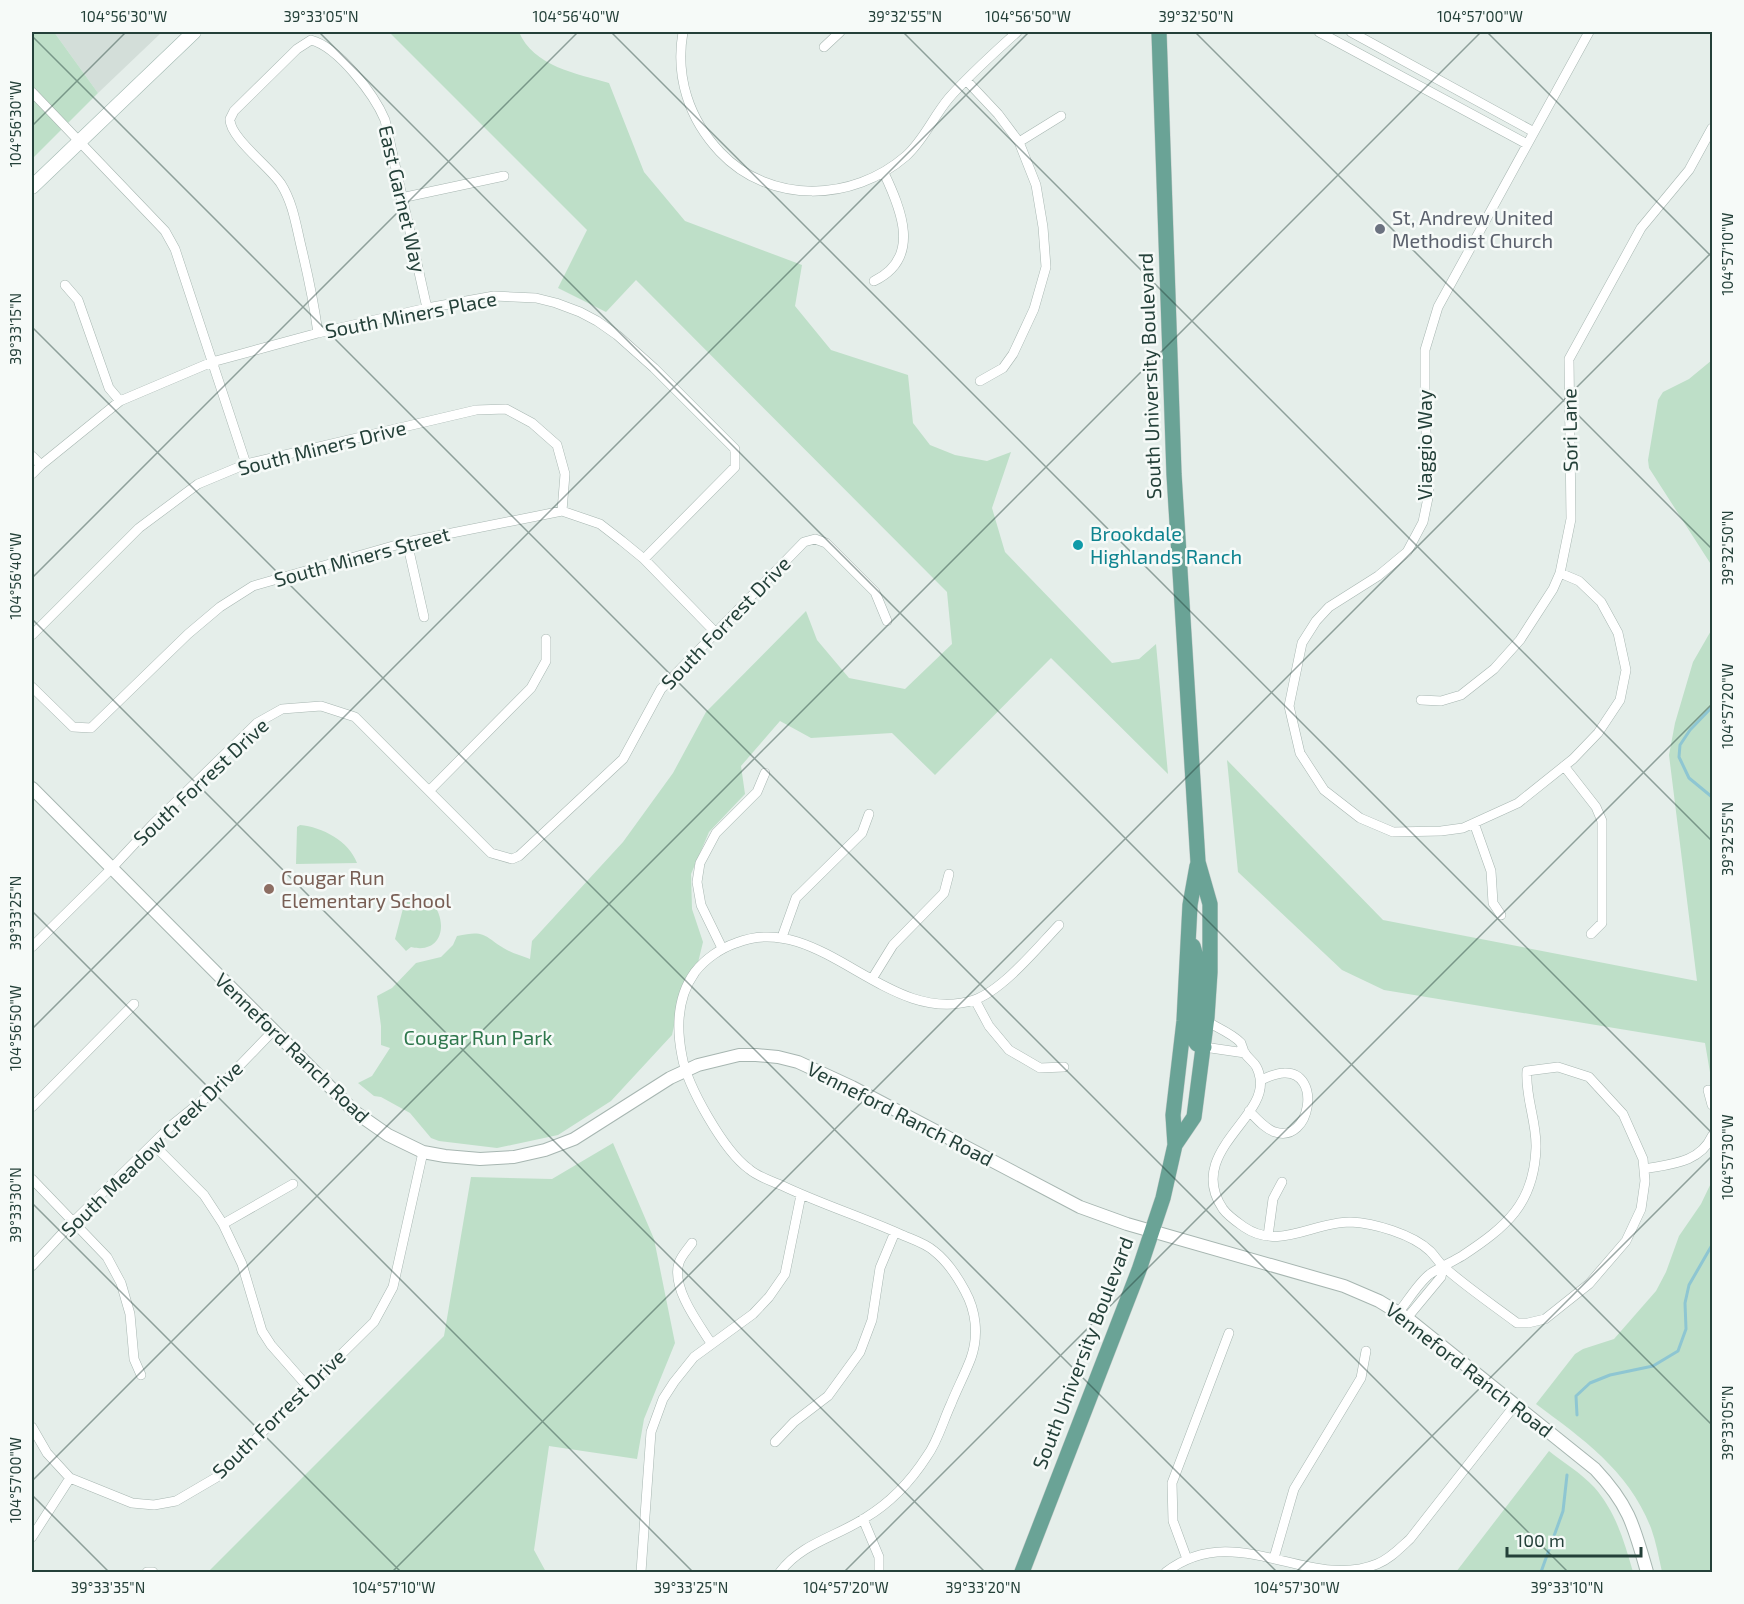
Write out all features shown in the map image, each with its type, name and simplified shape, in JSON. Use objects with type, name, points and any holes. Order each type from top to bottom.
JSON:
[{"type":"main road","points":[[32,187],[192,32]]},
{"type":"main road","name":"South University Boulevard","points":[[1022,1572],[1139,1270],[1162,1198],[1175,1145],[1173,1114],[1184,1021],[1190,905],[1197,862],[1174,474],[1159,32]]},
{"type":"main road","name":"South University Boulevard","points":[[1175,1145],[1194,1117],[1204,1047],[1210,972],[1210,904],[1197,862]]},
{"type":"main road","points":[[1190,933],[1199,967],[1193,1038],[1197,1044],[1204,1047]]},
{"type":"street","points":[[683,32],[680,69],[687,101],[708,139],[738,168],[771,185],[811,192],[851,187],[884,173],[915,147],[948,99],[1017,32]]},
{"type":"street","points":[[824,47],[840,32]]},
{"type":"street","points":[[1319,32],[1527,144]]},
{"type":"street","points":[[1351,32],[1373,38],[1534,132]]},
{"type":"street","name":"Viaggio Way","points":[[1560,573],[1579,581],[1601,602],[1618,633],[1626,670],[1620,700],[1598,733],[1564,766],[1518,803],[1463,828],[1442,831],[1393,832],[1360,818],[1324,790],[1300,753],[1289,706],[1302,643],[1316,621],[1329,607],[1378,576],[1407,552],[1423,522],[1430,493],[1425,410],[1425,350],[1438,307],[1589,32]]},
{"type":"street","name":"East Garnet Way","points":[[318,333],[313,298],[289,199],[270,169],[236,135],[230,118],[234,111],[304,43],[310,40],[328,48],[363,83],[380,107],[427,308]]},
{"type":"street","points":[[966,80],[998,114],[1019,142],[1035,185],[1043,227],[1046,267],[1034,309],[1013,354],[1003,368],[981,381]]},
{"type":"street","points":[[32,92],[165,231],[175,249],[246,464]]},
{"type":"street","points":[[1019,142],[1061,116]]},
{"type":"street","name":"Sori Lane","points":[[1421,700],[1441,701],[1461,695],[1494,669],[1520,640],[1553,589],[1560,573],[1571,519],[1569,359],[1641,228],[1689,170],[1713,128]]},
{"type":"street","points":[[874,281],[889,274],[898,258],[904,236],[897,201],[884,173]]},
{"type":"street","points":[[401,198],[504,176]]},
{"type":"street","points":[[65,285],[78,300],[109,388],[120,401]]},
{"type":"street","name":"South Miners Place","points":[[32,474],[120,401],[212,362],[318,333],[427,308],[494,296],[536,298],[580,312],[617,334],[735,449],[735,467],[644,559]]},
{"type":"street","name":"South Miners Drive","points":[[32,635],[139,528],[198,484],[246,464],[476,410],[506,409],[532,423],[557,445],[565,474],[562,512]]},
{"type":"street","points":[[32,456],[41,465]]},
{"type":"street","name":"South Miners Street","points":[[32,687],[73,727],[91,728],[188,634],[220,607],[253,586],[407,542],[562,512],[600,525],[644,559],[716,633]]},
{"type":"street","name":"South Forrest Drive","points":[[32,947],[257,723],[282,709],[321,706],[355,717],[491,853],[512,859],[519,856],[623,759],[661,689],[804,542],[815,539],[826,543],[875,592],[887,621]]},
{"type":"street","points":[[407,542],[424,617]]},
{"type":"street","points":[[430,790],[531,688],[546,661],[546,639]]},
{"type":"street","points":[[1564,766],[1596,807],[1602,821],[1602,923],[1591,933]]},
{"type":"street","points":[[722,948],[700,905],[697,882],[700,863],[716,832],[758,792],[765,773]]},
{"type":"street","name":"Venneford Ranch Road","points":[[32,788],[273,1031],[370,1125],[423,1152],[488,1159],[514,1157],[544,1150],[574,1139],[684,1071],[739,1055],[756,1055],[798,1062],[852,1087],[1080,1207],[1127,1224],[1344,1286],[1379,1301],[1402,1316],[1595,1469],[1612,1487],[1635,1526],[1647,1572]]},
{"type":"street","points":[[782,937],[796,898],[862,833],[869,814]]},
{"type":"street","points":[[1474,823],[1491,872],[1493,903],[1501,915]]},
{"type":"street","points":[[872,979],[893,945],[944,893],[949,874]]},
{"type":"street","points":[[780,1572],[808,1546],[863,1519],[895,1497],[929,1455],[971,1357],[976,1337],[972,1305],[957,1275],[933,1249],[801,1195],[751,1171],[734,1156],[704,1109],[684,1071],[679,1039],[679,1003],[696,971],[722,948],[751,937],[782,937],[809,946],[907,998],[926,1003],[949,1004],[975,999],[1004,981],[1059,925]]},
{"type":"street","points":[[975,999],[989,1026],[1009,1050],[1040,1068],[1064,1067]]},
{"type":"street","points":[[32,1107],[134,1004]]},
{"type":"street","points":[[1206,1021],[1241,1043],[1245,1053],[1255,1062],[1261,1080],[1256,1101],[1224,1145],[1214,1174],[1215,1189],[1223,1209],[1235,1221],[1249,1231],[1268,1236],[1294,1235],[1349,1222],[1378,1226],[1404,1235],[1429,1250],[1443,1267],[1517,1323],[1545,1319],[1589,1284],[1626,1241],[1641,1209],[1645,1182],[1643,1158],[1623,1114],[1588,1077],[1558,1067],[1527,1071],[1526,1085],[1534,1116],[1536,1148],[1527,1195],[1499,1230],[1462,1256],[1443,1267],[1428,1276],[1402,1316]]},
{"type":"street","name":"South Meadow Creek Drive","points":[[32,1266],[72,1223],[172,1125],[218,1088],[273,1031]]},
{"type":"street","points":[[1204,1047],[1245,1053]]},
{"type":"street","points":[[1249,1111],[1275,1133],[1285,1133],[1294,1129],[1305,1115],[1307,1089],[1301,1080],[1284,1073],[1261,1080]]},
{"type":"street","points":[[1708,1090],[1713,1105]]},
{"type":"street","points":[[1644,1169],[1684,1161],[1697,1155],[1709,1144],[1713,1136]]},
{"type":"street","points":[[153,1144],[204,1195],[223,1224],[242,1264],[262,1331],[271,1345],[308,1387]]},
{"type":"street","name":"South Forrest Drive","points":[[32,1427],[46,1453],[70,1478],[132,1503],[154,1505],[176,1501],[217,1477],[374,1322],[393,1287],[423,1152]]},
{"type":"street","points":[[32,1179],[107,1257],[121,1283],[130,1314],[134,1359],[141,1375]]},
{"type":"street","points":[[1268,1236],[1273,1199],[1282,1182]]},
{"type":"street","points":[[223,1224],[294,1184]]},
{"type":"street","points":[[641,1572],[651,1432],[663,1399],[694,1357],[753,1314],[769,1297],[785,1274],[801,1195]]},
{"type":"street","points":[[775,1442],[794,1422],[828,1395],[860,1352],[872,1320],[880,1268],[895,1232]]},
{"type":"street","points":[[692,1243],[679,1263],[679,1287],[690,1311],[711,1343]]},
{"type":"street","points":[[1187,1560],[1173,1521],[1172,1484],[1229,1333]]},
{"type":"street","points":[[1274,1558],[1294,1489],[1361,1378],[1366,1351]]},
{"type":"street","points":[[1166,1572],[1187,1560],[1208,1553],[1225,1551],[1245,1552],[1325,1569],[1343,1570],[1362,1569],[1387,1558],[1410,1539],[1515,1405]]},
{"type":"street","points":[[32,1537],[70,1478]]},
{"type":"street","points":[[863,1519],[879,1557],[879,1572]]},
{"type":"street","points":[[147,1572],[153,1572]]},
{"type":"shaded area","points":[[54,32],[162,32],[98,93]]},
{"type":"green space","points":[[32,32],[54,32],[98,93],[32,159]]},
{"type":"green space","name":"Cougar Run Park","points":[[389,32],[519,32],[534,53],[545,61],[570,72],[609,83],[644,172],[685,221],[802,265],[795,306],[831,350],[908,375],[913,423],[930,445],[955,455],[987,461],[1011,452],[992,508],[1005,552],[1112,663],[1139,659],[1156,644],[1168,774],[1051,658],[935,775],[892,733],[811,738],[780,721],[741,766],[745,794],[709,832],[691,874],[692,909],[703,942],[696,971],[679,1003],[672,1035],[611,1101],[558,1135],[497,1148],[431,1138],[410,1113],[381,1097],[374,1096],[358,1083],[372,1076],[390,1048],[381,1045],[377,996],[392,988],[416,963],[441,957],[453,945],[457,936],[480,934],[530,959],[532,941],[623,842],[673,773],[706,712],[806,611],[817,640],[849,678],[905,689],[952,644],[947,592],[636,280],[606,312],[558,288],[587,230]]},
{"type":"green space","points":[[1712,360],[1712,566],[1649,468],[1648,460],[1658,400],[1663,392],[1689,379]]},
{"type":"green space","points":[[1712,629],[1712,1084],[1705,1043],[1384,990],[1342,970],[1238,872],[1227,760],[1383,920],[1697,981],[1669,755],[1675,723],[1693,662]]},
{"type":"green space","points":[[300,825],[334,836],[348,848],[357,863],[296,864],[297,827]]},
{"type":"green space","points":[[406,897],[431,901],[437,909],[441,926],[440,934],[430,946],[411,947],[406,951],[395,939]]},
{"type":"green space","points":[[613,1143],[654,1239],[675,1343],[644,1419],[637,1459],[549,1446],[534,1550],[546,1572],[208,1572],[444,1336],[471,1177],[552,1179]]},
{"type":"green space","points":[[1712,1181],[1712,1572],[1662,1572],[1651,1528],[1630,1490],[1603,1458],[1536,1404],[1575,1354],[1614,1339],[1656,1291],[1666,1272],[1679,1236],[1701,1204]]},
{"type":"green space","points":[[1549,1451],[1584,1477],[1602,1497],[1618,1527],[1633,1572],[1456,1572]]},
{"type":"waterway","points":[[1712,707],[1690,730],[1680,745],[1679,757],[1689,778],[1712,797]]},
{"type":"waterway","points":[[1577,1415],[1576,1396],[1590,1383],[1610,1375],[1653,1366],[1678,1351],[1686,1329],[1685,1303],[1689,1285],[1712,1245]]},
{"type":"waterway","points":[[1541,1572],[1563,1511],[1567,1475]]},
{"type":"place","name":"St, Andrew United Methodist Church","points":[[1380,229]]},
{"type":"place","name":"Brookdale Highlands Ranch","points":[[1078,545]]},
{"type":"place","name":"Cougar Run Elementary School","points":[[269,889]]}]
